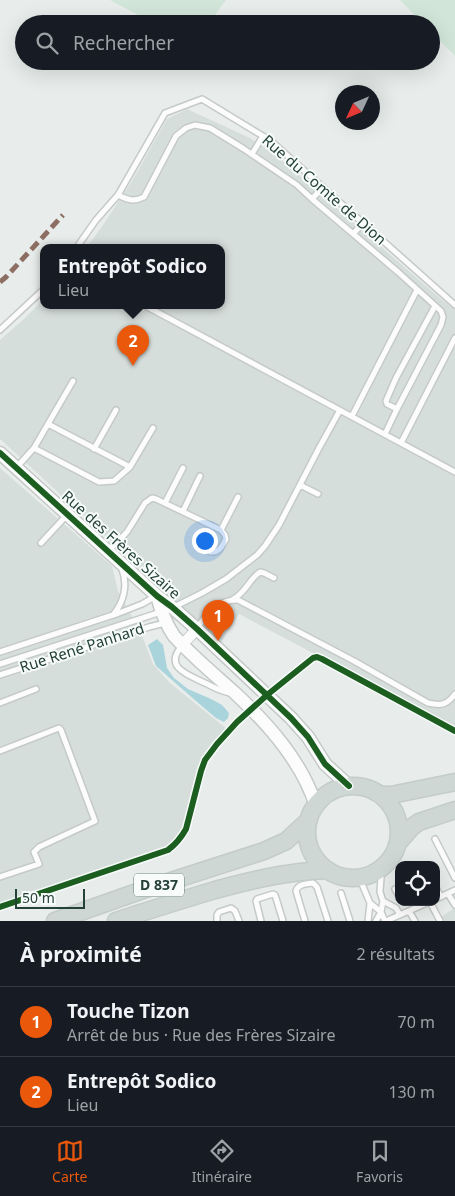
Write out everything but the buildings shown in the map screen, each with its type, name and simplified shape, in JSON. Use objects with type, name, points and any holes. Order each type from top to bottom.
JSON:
[{"type":"main road","points":[[381,795],[391,795],[455,782]]},
{"type":"main road","points":[[360,786],[381,795],[388,802],[398,822],[398,843],[394,854],[379,870],[359,878],[337,875],[328,870],[319,862],[309,842],[307,831],[312,813],[325,796],[336,789],[360,786]]},
{"type":"main road","points":[[398,843],[419,822],[455,810]]},
{"type":"main road","name":"D 837","points":[[55,921],[286,841],[312,813]]},
{"type":"main road","name":"D 837","points":[[116,921],[171,902],[256,879],[328,870]]},
{"type":"street","name":"Rue des Frères Sizaire","points":[[0,453],[157,596],[174,636],[252,709],[281,742],[308,787],[312,813]]},
{"type":"street","name":"Rue des Frères Sizaire","points":[[166,614],[197,629],[291,718],[308,737],[325,764],[349,786]]},
{"type":"street","points":[[182,645],[197,629]]},
{"type":"lane","name":"Rue du Comte de Dion","points":[[79,244],[96,220],[118,195],[165,113],[202,99],[271,141],[455,305]]},
{"type":"lane","points":[[118,195],[130,200],[138,200],[144,197],[176,136],[186,128],[195,125],[210,128],[297,185],[393,268],[441,311],[443,317],[441,325],[385,434]]},
{"type":"lane","points":[[252,154],[263,136]]},
{"type":"lane","points":[[312,199],[323,187]]},
{"type":"lane","points":[[353,234],[363,223]]},
{"type":"lane","points":[[393,268],[401,258]]},
{"type":"lane","points":[[352,416],[417,290]]},
{"type":"lane","points":[[0,330],[40,293]]},
{"type":"lane","points":[[397,409],[387,404],[386,400],[435,306]]},
{"type":"lane","points":[[151,309],[455,472]]},
{"type":"lane","points":[[401,443],[455,338]]},
{"type":"lane","points":[[16,468],[34,448],[73,381]]},
{"type":"lane","points":[[94,449],[116,410]]},
{"type":"lane","points":[[0,664],[166,614],[226,579],[257,555],[271,537],[340,410]]},
{"type":"lane","points":[[48,424],[130,467]]},
{"type":"lane","points":[[34,448],[99,482],[114,481],[130,467],[153,428]]},
{"type":"lane","points":[[165,503],[183,468]]},
{"type":"lane","points":[[183,511],[200,476]]},
{"type":"lane","points":[[300,485],[318,494]]},
{"type":"lane","points":[[221,530],[238,497]]},
{"type":"lane","points":[[108,551],[127,532],[137,514],[148,500],[152,498],[221,530],[226,539],[219,551],[210,552]]},
{"type":"lane","points":[[41,543],[67,515]]},
{"type":"lane","name":"Rue René Panhard","points":[[0,652],[113,615],[120,607],[125,586],[124,574],[119,562]]},
{"type":"lane","points":[[232,600],[244,591],[260,572],[274,578]]},
{"type":"lane","points":[[113,615],[157,596]]},
{"type":"lane","points":[[197,629],[209,611],[224,601],[238,600],[428,703],[438,705],[447,702],[455,694]]},
{"type":"lane","name":"Rue René Panhard","points":[[0,675],[149,627],[166,614]]},
{"type":"lane","points":[[182,645],[175,655],[174,662],[178,667],[190,676],[222,692],[236,694]]},
{"type":"lane","points":[[0,703],[36,689]]},
{"type":"lane","points":[[0,751],[59,728],[94,821],[39,847],[34,852],[39,864],[0,877]]},
{"type":"lane","points":[[435,839],[455,878]]},
{"type":"lane","points":[[376,921],[381,912],[383,901],[380,892],[381,878],[379,870]]},
{"type":"lane","points":[[359,878],[370,903],[388,921],[418,906]]},
{"type":"lane","points":[[305,921],[296,891],[299,886],[312,883],[317,887],[328,921]]},
{"type":"lane","points":[[440,898],[455,890]]},
{"type":"lane","points":[[341,893],[350,921]]},
{"type":"lane","points":[[261,921],[256,901],[273,894],[275,895],[283,921]]},
{"type":"lane","points":[[448,894],[455,905]]},
{"type":"lane","points":[[383,901],[396,908],[400,915]]},
{"type":"lane","points":[[368,921],[370,903]]},
{"type":"lane","points":[[432,906],[440,921]]},
{"type":"lane","points":[[217,921],[216,914],[231,908],[235,911],[238,921]]},
{"type":"lane","points":[[410,911],[415,921]]},
{"type":"shaded area","points":[[187,109],[250,138],[276,155],[455,310],[455,728],[239,614],[221,642],[0,439],[0,340],[40,303],[40,309],[225,309],[225,244],[89,244],[132,181],[167,119]]},
{"type":"shaded area","points":[[0,468],[112,566],[118,591],[141,633],[153,664],[170,683],[227,729],[203,762],[195,783],[184,829],[177,841],[166,849],[0,904]]},
{"type":"shaded area","points":[[455,908],[455,921],[434,921]]},
{"type":"green space","points":[[110,0],[226,0],[215,15],[138,15]]},
{"type":"green space","points":[[400,0],[455,0],[455,56],[440,41],[440,15],[414,15]]},
{"type":"water","points":[[157,639],[163,645],[167,668],[174,678],[188,689],[222,705],[229,713],[228,718],[224,722],[216,718],[156,666],[148,645]]},
{"type":"marked path","points":[[0,282],[63,215]]},
{"type":"cycle path","points":[[0,453],[157,596],[197,629],[291,718],[308,737],[325,764],[349,786]]},
{"type":"cycle path","points":[[0,907],[171,848],[186,829],[205,760],[237,722],[313,658],[322,659],[455,731]]},
{"type":"place","name":"Entrepôt Sodico","points":[[133,366]]},
{"type":"place","name":"Touche Tizon","points":[[218,641]]}]
